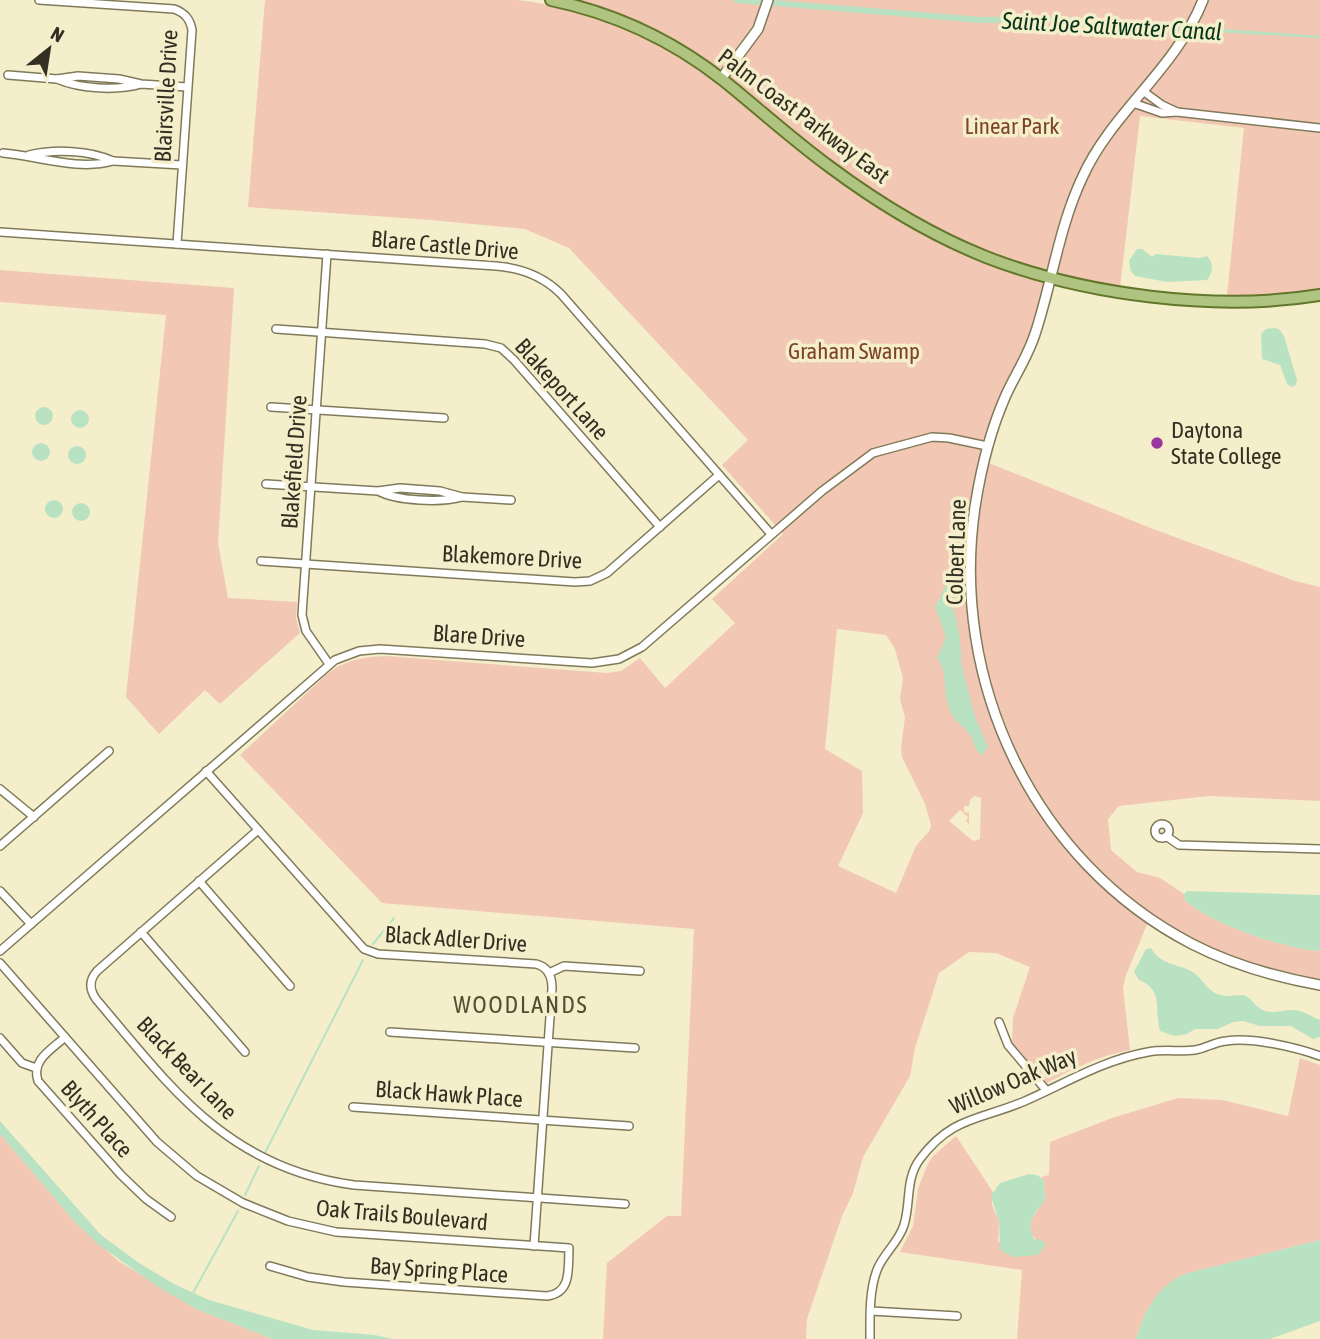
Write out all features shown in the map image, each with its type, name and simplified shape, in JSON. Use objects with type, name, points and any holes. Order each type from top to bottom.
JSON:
[{"type":"main road","name":"Palm Coast Parkway East","points":[[551,0],[600,12],[668,44],[721,79],[829,167],[879,200],[983,255],[1051,278],[1148,295],[1221,302],[1272,302],[1320,295]]},
{"type":"street","name":"Blairsville Drive","points":[[39,0],[174,9],[189,19],[192,30],[177,244]]},
{"type":"street","name":"Colbert Lane","points":[[1203,0],[1179,47],[1133,103],[1084,172],[1075,194],[1035,335],[1006,395],[988,446],[977,494],[972,535],[971,595],[975,637],[994,715],[1012,758],[1037,803],[1087,865],[1124,900],[1194,945],[1244,966],[1320,985]]},
{"type":"street","points":[[721,79],[758,29],[767,3]]},
{"type":"street","points":[[8,75],[57,79],[73,76],[119,79],[141,85],[187,87]]},
{"type":"street","points":[[1143,91],[1177,112]]},
{"type":"street","points":[[1133,103],[1161,113],[1177,112],[1320,128]]},
{"type":"street","points":[[3,153],[93,164],[113,161],[182,165]]},
{"type":"street","name":"Blare Castle Drive","points":[[0,232],[507,267],[541,278],[561,294],[771,534]]},
{"type":"street","name":"Blakefield Drive","points":[[327,254],[303,623],[329,664]]},
{"type":"street","name":"Blakeport Lane","points":[[276,329],[485,344],[503,349],[660,527]]},
{"type":"street","points":[[271,407],[444,418]]},
{"type":"street","name":"Blare Drive","points":[[0,951],[329,664],[359,651],[380,649],[584,662],[619,659],[642,647],[840,475],[879,450],[932,437],[988,446]]},
{"type":"street","name":"Blakemore Drive","points":[[261,561],[586,582],[607,573],[719,475]]},
{"type":"street","points":[[266,484],[378,492],[393,497],[511,500]]},
{"type":"street","points":[[0,846],[109,751]]},
{"type":"street","name":"Black Adler Drive","points":[[206,771],[355,942],[367,951],[378,954],[536,964],[549,973],[552,988],[534,1246]]},
{"type":"street","points":[[0,789],[34,817]]},
{"type":"street","name":"Black Bear Lane","points":[[258,830],[95,972],[91,992],[184,1099],[227,1137],[270,1162],[301,1174],[354,1185],[537,1197]]},
{"type":"street","points":[[1167,836],[1174,843],[1182,845],[1320,849]]},
{"type":"street","points":[[199,881],[290,986]]},
{"type":"street","points":[[0,891],[31,924]]},
{"type":"street","points":[[141,932],[245,1052]]},
{"type":"street","name":"Oak Trails Boulevard","points":[[0,962],[170,1155],[209,1184],[254,1209],[288,1221],[336,1232],[569,1248]]},
{"type":"street","points":[[549,973],[564,966],[640,971]]},
{"type":"street","points":[[999,1022],[1008,1045],[1045,1090]]},
{"type":"street","points":[[390,1032],[635,1048]]},
{"type":"street","name":"Blyth Place","points":[[65,1037],[43,1056],[36,1069],[37,1078],[109,1163],[140,1194],[172,1217]]},
{"type":"street","points":[[0,1038],[22,1063],[36,1069]]},
{"type":"street","name":"Willow Oak Way","points":[[870,1339],[877,1270],[904,1228],[908,1185],[919,1160],[939,1138],[959,1124],[970,1118],[998,1111],[1091,1068],[1159,1050],[1194,1050],[1227,1041],[1250,1041],[1320,1056]]},
{"type":"street","name":"Black Hawk Place","points":[[353,1107],[629,1126]]},
{"type":"street","points":[[537,1197],[625,1204]]},
{"type":"street","name":"Bay Spring Place","points":[[270,1266],[308,1277],[344,1282],[547,1296],[559,1293],[566,1285],[569,1248]]},
{"type":"street","points":[[871,1311],[957,1316]]},
{"type":"green space","name":"Graham Swamp","points":[[265,0],[517,0],[597,17],[623,26],[672,50],[717,80],[809,158],[867,201],[932,235],[1047,280],[1031,334],[991,426],[976,474],[968,528],[967,581],[972,634],[983,686],[1000,736],[1023,784],[1053,829],[1088,870],[1116,898],[1148,922],[1123,988],[1130,1050],[1087,1063],[1047,1083],[1012,1042],[1013,1018],[1030,967],[996,953],[969,952],[939,973],[915,1048],[910,1076],[863,1157],[853,1193],[842,1216],[807,1319],[806,1339],[603,1339],[607,1263],[667,1216],[681,1216],[694,929],[382,903],[240,755],[326,675],[340,666],[362,658],[386,656],[607,673],[621,671],[640,658],[665,688],[735,623],[712,599],[783,534],[722,465],[748,440],[569,248],[525,229],[248,207]],"holes":[[[837,629],[886,635],[895,649],[903,678],[900,699],[905,717],[902,757],[925,804],[931,825],[916,846],[896,893],[838,866],[863,813],[862,771],[825,749]],[[974,796],[981,798],[980,839],[973,841],[949,821],[960,810],[968,817],[966,821],[969,824],[969,813],[964,812],[964,806],[969,806]]]},
{"type":"green space","points":[[564,0],[764,0],[755,27],[720,74],[700,60]]},
{"type":"green space","name":"Linear Park","points":[[771,0],[1320,0],[1320,291],[1275,296],[1227,296],[1244,128],[1140,116],[1120,288],[1032,268],[981,252],[957,241],[893,204],[844,170],[725,80],[760,32]]},
{"type":"green space","points":[[0,270],[234,288],[218,543],[228,598],[297,602],[296,618],[300,633],[220,704],[205,690],[159,734],[126,697],[166,315],[0,302]]},
{"type":"green space","points":[[989,463],[1153,529],[1295,581],[1320,587],[1320,801],[1209,796],[1119,806],[1108,819],[1111,850],[1137,872],[1160,878],[1184,894],[1185,900],[1197,909],[1229,926],[1288,946],[1320,951],[1320,980],[1248,963],[1188,937],[1143,911],[1073,846],[1031,788],[993,707],[974,610],[976,536]]},
{"type":"green space","points":[[1300,1058],[1320,1065],[1320,1240],[1185,1274],[1175,1279],[1153,1301],[1136,1339],[1017,1339],[1022,1270],[900,1252],[913,1226],[918,1189],[926,1168],[932,1157],[956,1136],[993,1192],[992,1205],[999,1221],[998,1242],[1038,1241],[1031,1234],[1030,1222],[1045,1198],[1044,1180],[1041,1177],[1049,1175],[1050,1142],[1112,1118],[1178,1098],[1222,1100],[1288,1116]]},
{"type":"green space","points":[[0,1134],[74,1221],[117,1260],[196,1309],[273,1339],[0,1339]]},
{"type":"shaded area","points":[[1197,27],[1320,36],[1320,38],[1195,31]]},
{"type":"shaded area","points":[[1137,249],[1142,249],[1152,257],[1156,254],[1199,258],[1207,256],[1212,265],[1211,274],[1207,280],[1167,282],[1135,276],[1129,261]]},
{"type":"shaded area","points":[[1266,329],[1279,329],[1284,336],[1297,380],[1292,387],[1287,384],[1280,365],[1262,359],[1261,334]]},
{"type":"shaded area","points":[[44,407],[50,410],[53,416],[50,422],[44,425],[38,422],[35,416],[38,410]]},
{"type":"shaded area","points":[[80,410],[86,413],[89,419],[86,425],[80,428],[74,425],[71,419],[74,413]]},
{"type":"shaded area","points":[[41,443],[47,446],[50,452],[47,458],[41,461],[35,458],[32,452],[35,446]]},
{"type":"shaded area","points":[[77,446],[83,449],[86,455],[83,461],[77,464],[71,461],[68,455],[71,449]]},
{"type":"shaded area","points":[[54,500],[60,503],[63,509],[60,515],[54,518],[48,515],[45,509],[48,503]]},
{"type":"shaded area","points":[[81,503],[87,506],[90,512],[87,518],[81,521],[75,518],[72,512],[75,506]]},
{"type":"shaded area","points":[[951,559],[955,593],[951,605],[959,633],[961,663],[975,717],[988,747],[982,755],[976,749],[969,733],[950,711],[943,669],[937,658],[946,637],[935,607],[948,581]]},
{"type":"shaded area","points":[[1187,891],[1320,895],[1320,951],[1288,946],[1229,926],[1185,900],[1184,894]]},
{"type":"shaded area","points":[[1151,948],[1164,961],[1195,973],[1215,993],[1225,996],[1242,995],[1267,1011],[1295,1010],[1320,1020],[1320,1037],[1313,1039],[1291,1026],[1260,1026],[1243,1021],[1218,1029],[1195,1029],[1175,1036],[1160,1031],[1155,994],[1134,972],[1146,949]]},
{"type":"shaded area","points":[[0,1121],[101,1235],[174,1284],[209,1300],[313,1330],[393,1339],[273,1339],[196,1309],[158,1287],[99,1245],[74,1221],[0,1134]]},
{"type":"shaded area","points":[[1029,1174],[1044,1180],[1045,1200],[1032,1218],[1031,1233],[1034,1239],[1042,1240],[1046,1245],[1038,1255],[1013,1257],[1000,1250],[999,1221],[991,1196],[1000,1183]]},
{"type":"shaded area","points":[[1320,1240],[1320,1321],[1270,1339],[1136,1339],[1153,1300],[1166,1286],[1184,1274]]},
{"type":"waterway","name":"Saint Joe Saltwater Canal","points":[[737,0],[981,20],[1051,19],[1203,29]]},
{"type":"waterway","points":[[373,944],[394,918]]},
{"type":"waterway","points":[[265,1153],[363,960]]},
{"type":"waterway","points":[[245,1195],[259,1166]]},
{"type":"waterway","points":[[193,1293],[238,1211]]},
{"type":"place","name":"Daytona State College","points":[[1157,443]]},
{"type":"district","name":"WOODLANDS","points":[[521,1004]]}]
